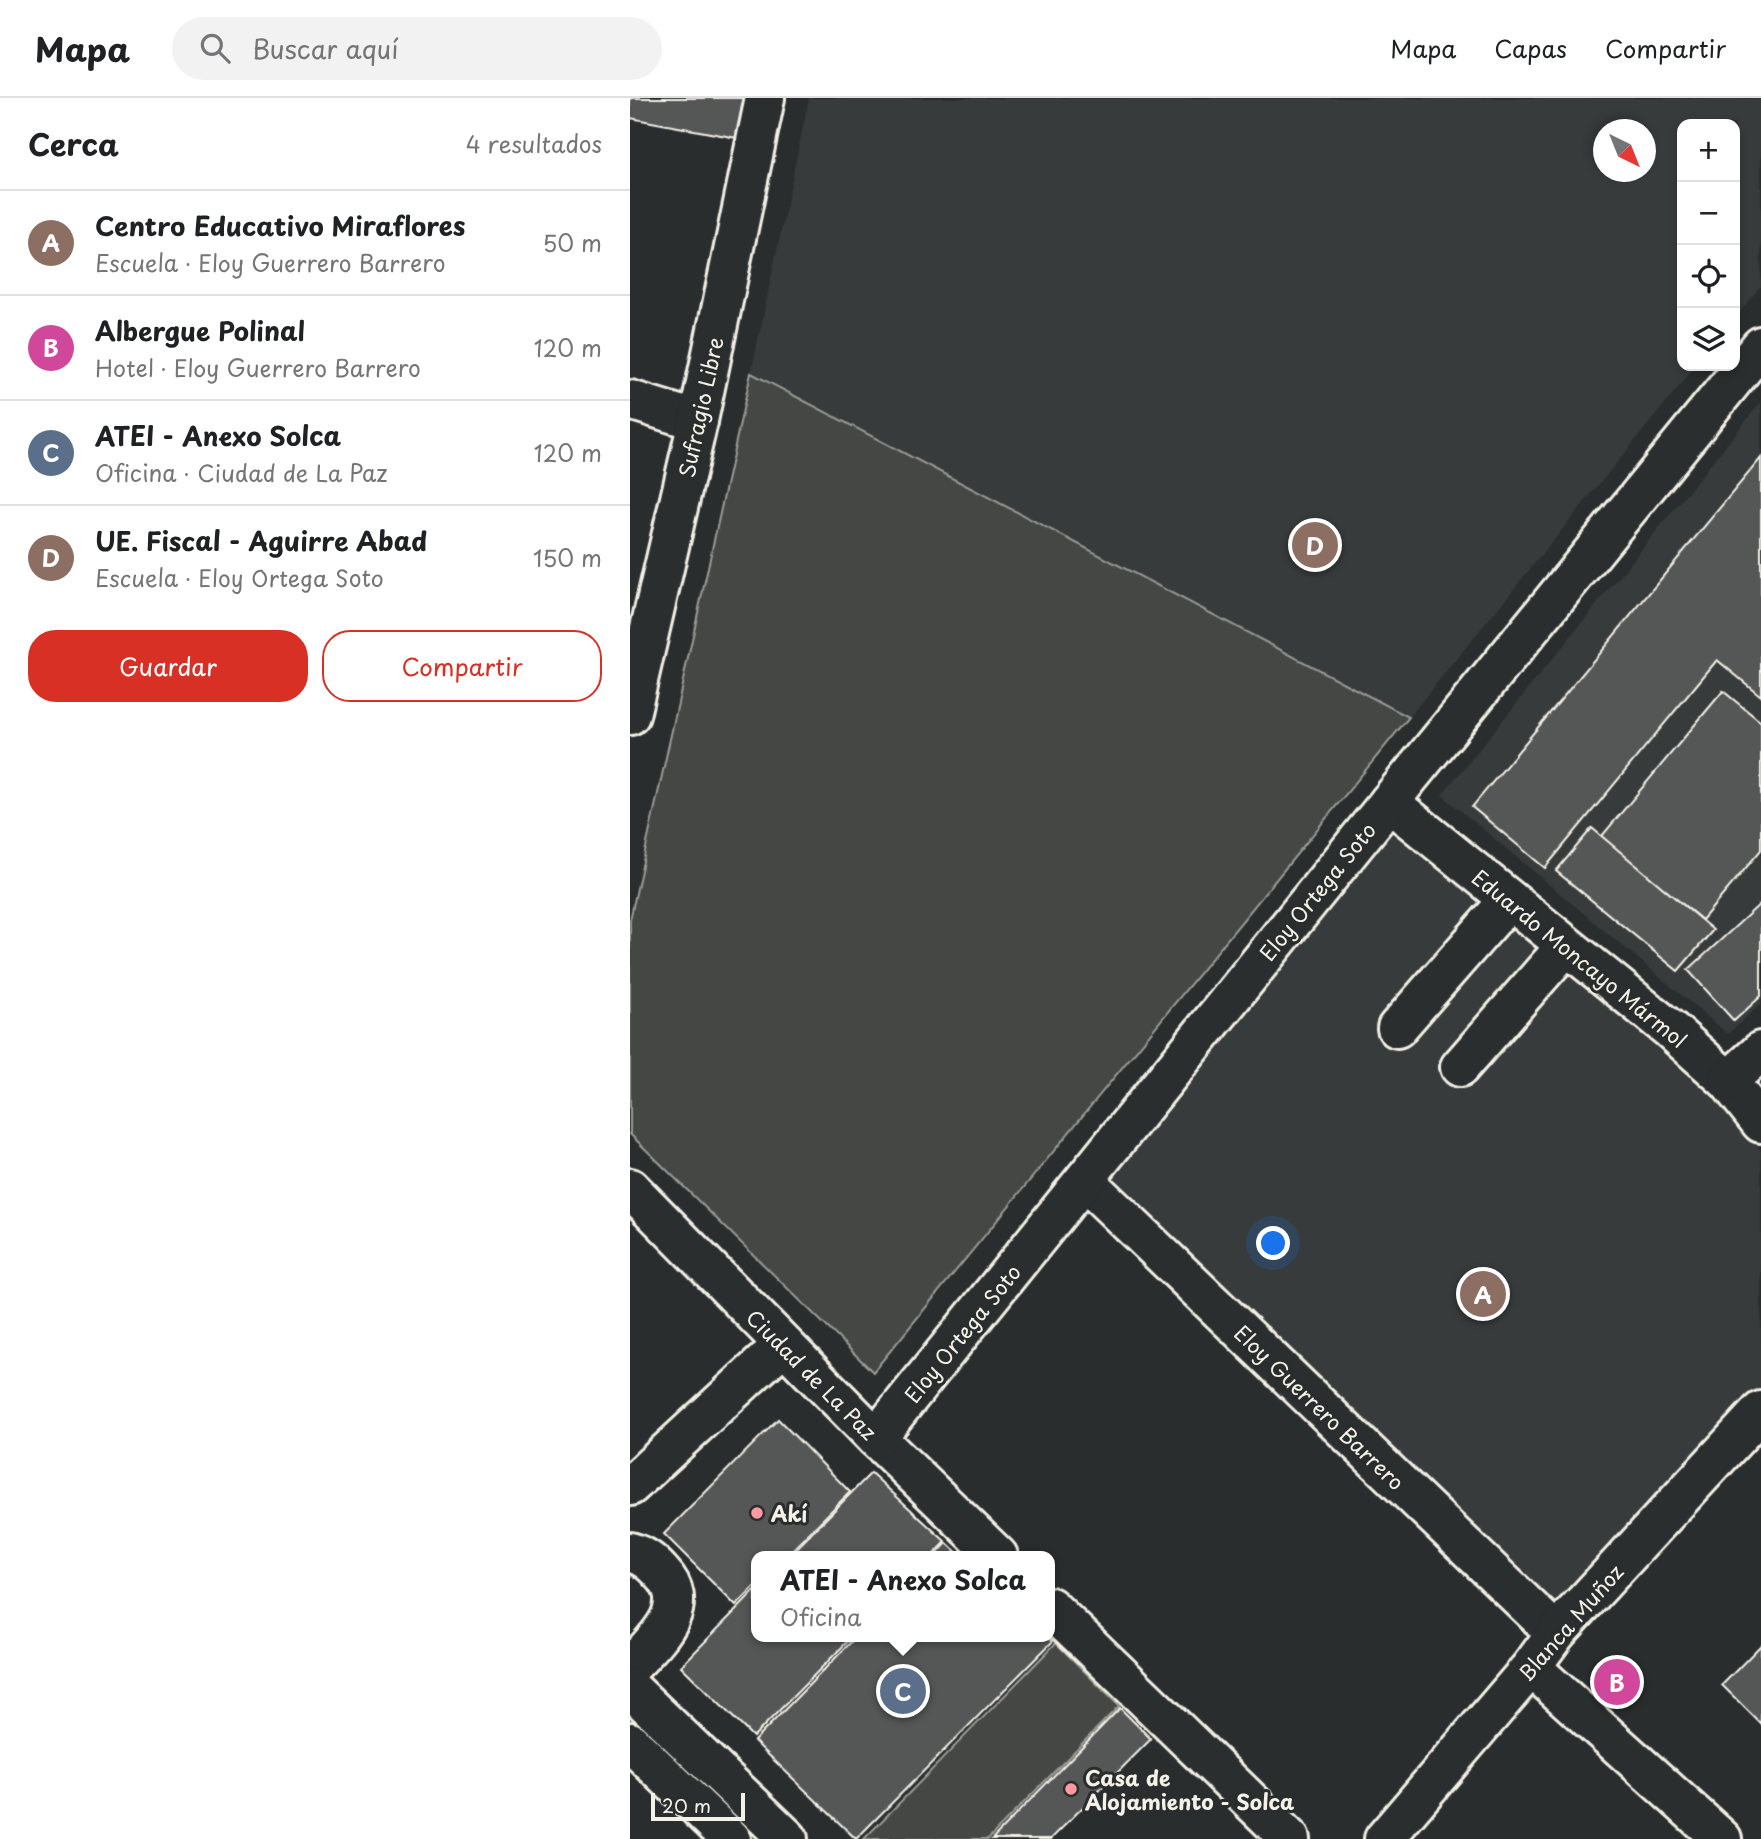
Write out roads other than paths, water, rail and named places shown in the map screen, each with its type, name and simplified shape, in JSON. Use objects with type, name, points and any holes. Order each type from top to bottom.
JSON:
[{"type":"street","name":"Sufragio Libre","points":[[630,716],[698,421],[765,98]]},
{"type":"street","name":"Eloy Ortega Soto","points":[[876,1438],[1388,802],[1761,346]]},
{"type":"street","points":[[630,400],[698,421]]},
{"type":"street","name":"Eduardo Moncayo Mármol","points":[[1388,802],[1671,1030],[1728,1081],[1761,1124]]},
{"type":"street","points":[[1397,1028],[1509,900]]},
{"type":"street","points":[[1460,1068],[1566,946]]},
{"type":"street","points":[[1728,1081],[1761,1051]]},
{"type":"street","name":"Eloy Guerrero Barrero","points":[[1085,1181],[1556,1633]]},
{"type":"street","name":"Ciudad de La Paz","points":[[630,1188],[783,1345],[993,1551]]},
{"type":"street","points":[[630,1486],[783,1345]]},
{"type":"street","name":"Blanca Muñoz","points":[[1384,1839],[1531,1667],[1556,1633],[1761,1411]]},
{"type":"street","points":[[630,1552],[646,1557],[669,1580],[676,1604],[667,1626],[630,1667]]},
{"type":"street","points":[[1055,1612],[1290,1839]]},
{"type":"street","points":[[1531,1667],[1722,1839]]},
{"type":"street","points":[[630,1688],[788,1839]]},
{"type":"street","points":[[630,1742],[731,1839]]},
{"type":"place","name":"UE. Fiscal - Aguirre Abad","points":[[1315,545]]},
{"type":"place","name":"Centro Educativo Miraflores","points":[[1483,1294]]},
{"type":"place","name":"Akí","points":[[757,1513]]},
{"type":"place","name":"Albergue Polinal","points":[[1617,1682]]},
{"type":"place","name":"ATEI - Anexo Solca","points":[[903,1691]]},
{"type":"place","name":"Casa de Alojamiento - Solca","points":[[1071,1789]]}]
